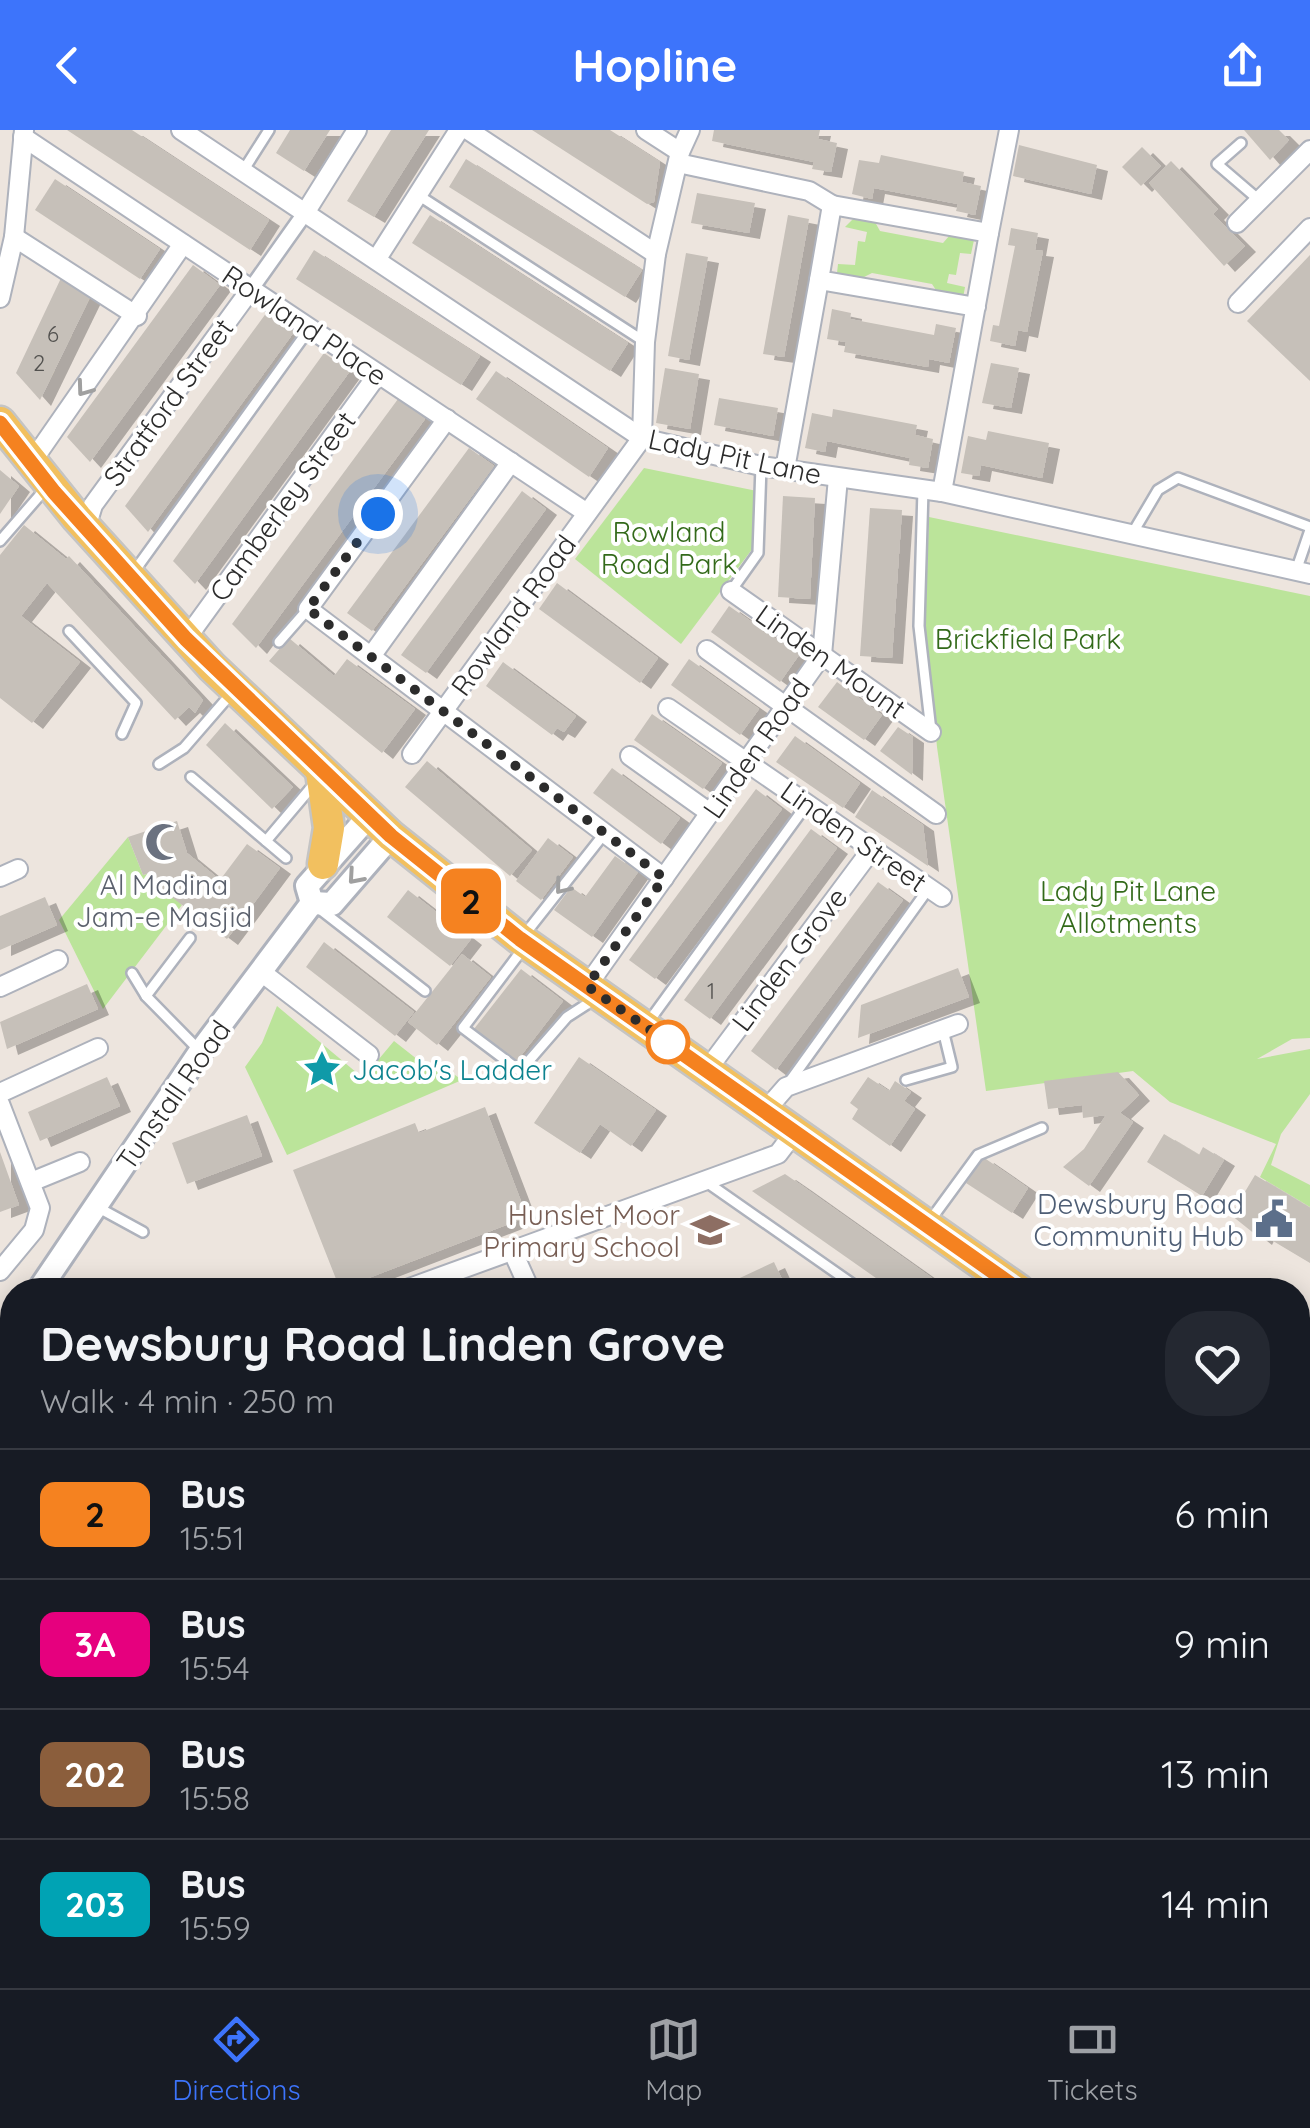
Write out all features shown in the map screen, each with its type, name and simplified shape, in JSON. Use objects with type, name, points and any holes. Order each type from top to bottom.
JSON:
[{"type":"main road","points":[[0,422],[40,474],[91,514],[139,565],[186,639],[380,826],[524,941],[1002,1278]]},
{"type":"main road","points":[[321,772],[329,826],[323,864]]},
{"type":"street","name":"Lady Pit Lane","points":[[181,130],[642,438],[761,466],[932,491],[1303,572]]},
{"type":"street","name":"Stratford Street","points":[[91,514],[306,213],[357,130]]},
{"type":"street","points":[[376,260],[460,130]]},
{"type":"street","points":[[468,130],[656,254]]},
{"type":"street","points":[[646,130],[679,157],[810,191],[832,205],[989,232]]},
{"type":"street","points":[[642,438],[645,342],[656,254],[679,157],[690,130]]},
{"type":"street","points":[[932,491],[976,307],[1009,130]]},
{"type":"street","points":[[0,298],[14,237],[24,133]]},
{"type":"street","name":"Rowland Place","points":[[24,133],[183,244],[587,513]]},
{"type":"street","points":[[1237,223],[1310,150]]},
{"type":"street","points":[[785,469],[832,205]]},
{"type":"street","points":[[1238,303],[1310,228]]},
{"type":"street","points":[[14,237],[137,316]]},
{"type":"street","points":[[40,474],[183,244]]},
{"type":"street","points":[[818,280],[976,307]]},
{"type":"street","name":"Camberley Street","points":[[186,639],[378,374]]},
{"type":"street","points":[[446,420],[308,609],[664,878]]},
{"type":"street","name":"Rowland Road","points":[[412,754],[642,438]]},
{"type":"street","points":[[372,655],[511,462]]},
{"type":"street","name":"Linden Road","points":[[594,991],[612,950],[822,655],[838,478]]},
{"type":"street","name":"Linden Mount","points":[[730,591],[931,732]]},
{"type":"street","points":[[707,650],[936,814]]},
{"type":"street","name":"Linden Street","points":[[668,708],[936,892]]},
{"type":"street","points":[[630,756],[710,813]]},
{"type":"street","name":"Tunstall Road","points":[[312,903],[307,886],[323,864],[380,826]]},
{"type":"street","name":"Tunstall Road","points":[[312,903],[332,904],[380,826]]},
{"type":"street","name":"Linden Grove","points":[[707,1070],[872,848]]},
{"type":"street","name":"Tunstall Road","points":[[47,1278],[200,1052],[312,903]]},
{"type":"street","points":[[0,986],[58,960]]},
{"type":"street","points":[[260,972],[369,1055]]},
{"type":"street","points":[[764,1111],[786,1087],[950,1027]]},
{"type":"street","points":[[0,1093],[98,1048]]},
{"type":"street","points":[[0,1104],[40,1208],[34,1230],[0,1271]]},
{"type":"street","points":[[439,1278],[778,1154],[794,1132]]},
{"type":"street","name":"Tunstall Road","points":[[32,1182],[80,1162]]},
{"type":"street","points":[[512,1250],[525,1278]]},
{"type":"lane","points":[[243,172],[269,130]]},
{"type":"lane","points":[[1241,143],[1217,164],[1258,200]]},
{"type":"lane","points":[[418,194],[645,342]]},
{"type":"lane","points":[[139,565],[310,328]]},
{"type":"lane","points":[[730,591],[758,553],[761,466]]},
{"type":"lane","points":[[0,541],[40,474]]},
{"type":"lane","points":[[1132,534],[1158,490],[1178,478],[1310,528],[1303,572]]},
{"type":"lane","points":[[931,732],[919,626],[932,491]]},
{"type":"lane","points":[[279,642],[308,609]]},
{"type":"lane","points":[[69,631],[136,703],[122,734]]},
{"type":"lane","points":[[159,764],[184,748],[236,689]]},
{"type":"lane","points":[[266,840],[313,789],[321,772]]},
{"type":"lane","points":[[191,777],[286,858]]},
{"type":"lane","points":[[646,1026],[807,804]]},
{"type":"lane","points":[[594,991],[520,1071],[463,1028],[604,834]]},
{"type":"lane","points":[[786,1087],[936,892]]},
{"type":"lane","points":[[312,903],[426,992]]},
{"type":"lane","points":[[146,996],[190,938]]},
{"type":"lane","points":[[132,974],[146,996],[200,1052]]},
{"type":"lane","points":[[906,1080],[952,1068],[950,1027]]},
{"type":"lane","points":[[926,1226],[978,1155],[1042,1128]]},
{"type":"lane","points":[[705,1181],[844,1278]]},
{"type":"lane","points":[[96,1207],[143,1232]]},
{"type":"green space","points":[[853,219],[875,222],[880,231],[943,243],[950,235],[974,240],[971,254],[960,253],[956,275],[949,274],[947,283],[965,287],[963,298],[938,293],[932,284],[872,273],[862,278],[837,273],[838,264],[855,265],[858,241],[865,242],[867,232],[845,227]]},
{"type":"green space","name":"Rowland Road Park","points":[[644,468],[757,491],[753,548],[681,644],[575,559]]},
{"type":"green space","points":[[929,517],[1310,596],[1310,1038],[1292,1039],[1257,1059],[1310,1049],[1310,1094],[1281,1134],[1271,1165],[1310,1185],[1310,1207],[1260,1177],[1276,1144],[1170,1102],[1133,1071],[986,1091],[937,747],[925,625]]},
{"type":"green space","points":[[128,837],[143,875],[150,873],[182,905],[103,1009],[59,920]]},
{"type":"green space","points":[[277,1006],[363,1078],[394,1041],[427,1067],[434,1060],[462,1080],[287,1155],[245,1067],[262,1043]]},
{"type":"building","points":[[67,130],[132,130],[269,220],[250,250]]},
{"type":"building","points":[[290,130],[330,130],[304,171],[276,153]]},
{"type":"building","points":[[391,130],[429,130],[374,217],[347,201]]},
{"type":"building","points":[[532,130],[610,130],[660,162],[654,202],[647,204]]},
{"type":"building","points":[[714,130],[820,130],[818,139],[837,143],[831,172],[812,169],[814,162],[712,141]]},
{"type":"building","points":[[1244,130],[1279,130],[1289,140],[1270,160]]},
{"type":"building","points":[[1019,145],[1097,165],[1091,194],[1013,176]]},
{"type":"building","points":[[1142,147],[1161,166],[1141,186],[1122,167]]},
{"type":"building","points":[[881,155],[964,172],[962,182],[981,186],[975,215],[956,211],[958,204],[874,188],[872,199],[852,194],[859,160],[879,163]]},
{"type":"building","points":[[466,159],[642,270],[625,297],[449,187]]},
{"type":"building","points":[[1171,161],[1218,209],[1213,214],[1245,246],[1224,266],[1149,183]]},
{"type":"building","points":[[55,179],[160,249],[140,279],[35,210]]},
{"type":"building","points":[[697,193],[755,203],[749,233],[691,223]]},
{"type":"building","points":[[430,215],[628,343],[610,371],[412,243]]},
{"type":"building","points":[[788,215],[809,219],[784,357],[763,354]]},
{"type":"building","points":[[1011,228],[1038,233],[1035,250],[1043,251],[1027,332],[1018,330],[1015,346],[990,341],[993,325],[999,326],[1015,246],[1008,245]]},
{"type":"building","points":[[314,250],[480,356],[461,385],[296,279]]},
{"type":"building","points":[[686,253],[708,257],[689,360],[668,356]]},
{"type":"building","points":[[1310,255],[1310,381],[1247,321]]},
{"type":"building","points":[[193,265],[220,285],[90,462],[67,437]]},
{"type":"building","points":[[62,276],[93,291],[40,400],[16,373]]},
{"type":"building","points":[[832,309],[851,313],[850,319],[934,335],[936,324],[956,328],[949,363],[929,359],[928,367],[844,352],[846,342],[827,339]]},
{"type":"building","points":[[267,312],[294,332],[148,532],[125,506]]},
{"type":"building","points":[[324,353],[350,371],[195,584],[173,561]]},
{"type":"building","points":[[991,363],[1019,368],[1011,408],[982,403]]},
{"type":"building","points":[[665,368],[699,374],[690,429],[656,423]]},
{"type":"building","points":[[496,371],[608,448],[589,477],[476,399]]},
{"type":"building","points":[[719,398],[778,408],[773,436],[714,425]]},
{"type":"building","points":[[398,399],[425,419],[256,648],[232,624]]},
{"type":"building","points":[[833,409],[917,425],[915,435],[933,439],[928,468],[909,465],[910,458],[827,441],[825,452],[805,448],[812,413],[832,417]]},
{"type":"building","points":[[988,431],[1049,443],[1042,478],[981,465],[979,476],[961,473],[968,436],[986,440]]},
{"type":"building","points":[[469,448],[494,466],[372,631],[347,613]]},
{"type":"building","points":[[0,470],[19,486],[0,514]]},
{"type":"building","points":[[522,491],[546,509],[426,673],[401,655]]},
{"type":"building","points":[[783,496],[815,498],[810,599],[778,597]]},
{"type":"building","points":[[870,508],[902,510],[892,658],[860,656]]},
{"type":"building","points":[[24,525],[66,559],[69,556],[203,700],[195,713],[189,707],[175,720],[47,583],[21,616],[80,662],[32,723],[0,698],[0,555]]},
{"type":"building","points":[[557,583],[658,658],[640,683],[539,609]]},
{"type":"building","points":[[729,606],[799,655],[780,682],[711,632]]},
{"type":"building","points":[[289,638],[334,676],[347,659],[415,709],[382,753],[269,661]]},
{"type":"building","points":[[689,659],[759,709],[740,735],[671,685]]},
{"type":"building","points":[[503,662],[576,716],[564,732],[557,728],[552,735],[486,686]]},
{"type":"building","points":[[837,682],[882,715],[864,740],[818,707]]},
{"type":"building","points":[[652,714],[722,763],[703,789],[634,740]]},
{"type":"building","points":[[225,723],[293,787],[272,809],[206,745]]},
{"type":"building","points":[[898,727],[913,737],[912,775],[880,751]]},
{"type":"building","points":[[795,736],[860,783],[843,808],[776,762]]},
{"type":"building","points":[[427,761],[532,850],[510,876],[405,787]]},
{"type":"building","points":[[612,768],[680,818],[661,844],[593,793]]},
{"type":"building","points":[[756,789],[782,809],[655,979],[629,960]]},
{"type":"building","points":[[872,790],[923,825],[928,866],[855,817]]},
{"type":"building","points":[[177,821],[187,853],[220,880],[247,844],[280,868],[227,939],[153,883],[150,873],[143,875],[128,837]]},
{"type":"building","points":[[811,829],[837,848],[710,1019],[684,1000]]},
{"type":"building","points":[[548,838],[573,857],[541,900],[516,881]]},
{"type":"building","points":[[615,856],[638,872],[592,937],[554,910],[571,887],[585,897]]},
{"type":"building","points":[[878,882],[903,900],[776,1070],[751,1051]]},
{"type":"building","points":[[408,890],[471,939],[450,966],[387,917]]},
{"type":"building","points":[[45,897],[57,925],[0,950],[0,916]]},
{"type":"building","points":[[324,942],[414,1012],[395,1036],[306,967]]},
{"type":"building","points":[[462,954],[491,977],[437,1045],[408,1022]]},
{"type":"building","points":[[958,968],[969,997],[858,1038],[861,1005]]},
{"type":"building","points":[[521,969],[563,1001],[516,1062],[474,1029]]},
{"type":"building","points":[[87,984],[98,1009],[7,1049],[0,1022]]},
{"type":"building","points":[[579,1057],[656,1110],[631,1146],[600,1124],[580,1153],[534,1123]]},
{"type":"building","points":[[1118,1072],[1139,1095],[1120,1113],[1133,1122],[1089,1186],[1063,1167],[1084,1149],[1106,1115],[1083,1118],[1082,1105],[1048,1109],[1044,1081]]},
{"type":"building","points":[[107,1077],[120,1106],[40,1141],[28,1112]]},
{"type":"building","points":[[868,1077],[889,1091],[895,1081],[911,1092],[904,1101],[915,1109],[890,1146],[852,1119],[858,1109],[850,1103]]},
{"type":"building","points":[[485,1107],[527,1217],[369,1278],[336,1278],[293,1170],[415,1123],[419,1133]]},
{"type":"building","points":[[247,1115],[262,1156],[187,1184],[172,1143]]},
{"type":"building","points":[[1164,1134],[1199,1155],[1203,1147],[1224,1160],[1202,1196],[1147,1162]]},
{"type":"building","points":[[0,1152],[19,1205],[0,1212]]},
{"type":"building","points":[[983,1157],[1028,1188],[1012,1213],[966,1183]]},
{"type":"building","points":[[785,1174],[932,1278],[876,1278],[752,1191]]},
{"type":"building","name":"Dewsbury Road Community Hub","points":[[1255,1175],[1310,1208],[1310,1263],[1263,1235],[1261,1239],[1231,1215]]},
{"type":"building","points":[[774,1262],[781,1278],[740,1278]]},
{"type":"bus line","name":"2","points":[[0,423],[54,492],[212,667],[427,867],[520,939],[1002,1278]]},
{"type":"place","name":"Al Madina Jam-e Masjid","points":[[164,842]]},
{"type":"place","name":"Jacob's Ladder","points":[[322,1069]]},
{"type":"place","name":"Dewsbury Road Community Hub","points":[[1274,1219]]},
{"type":"place","name":"Hunslet Moor Primary School","points":[[710,1230]]},
{"type":"route","points":[[378,514],[308,609],[664,878],[587,986],[676,1048],[668,1042]]},
{"type":"park label","name":"Brickfield Park","points":[[1028,638]]},
{"type":"park label","name":"Lady Pit Lane Allotments","points":[[1128,906]]}]
